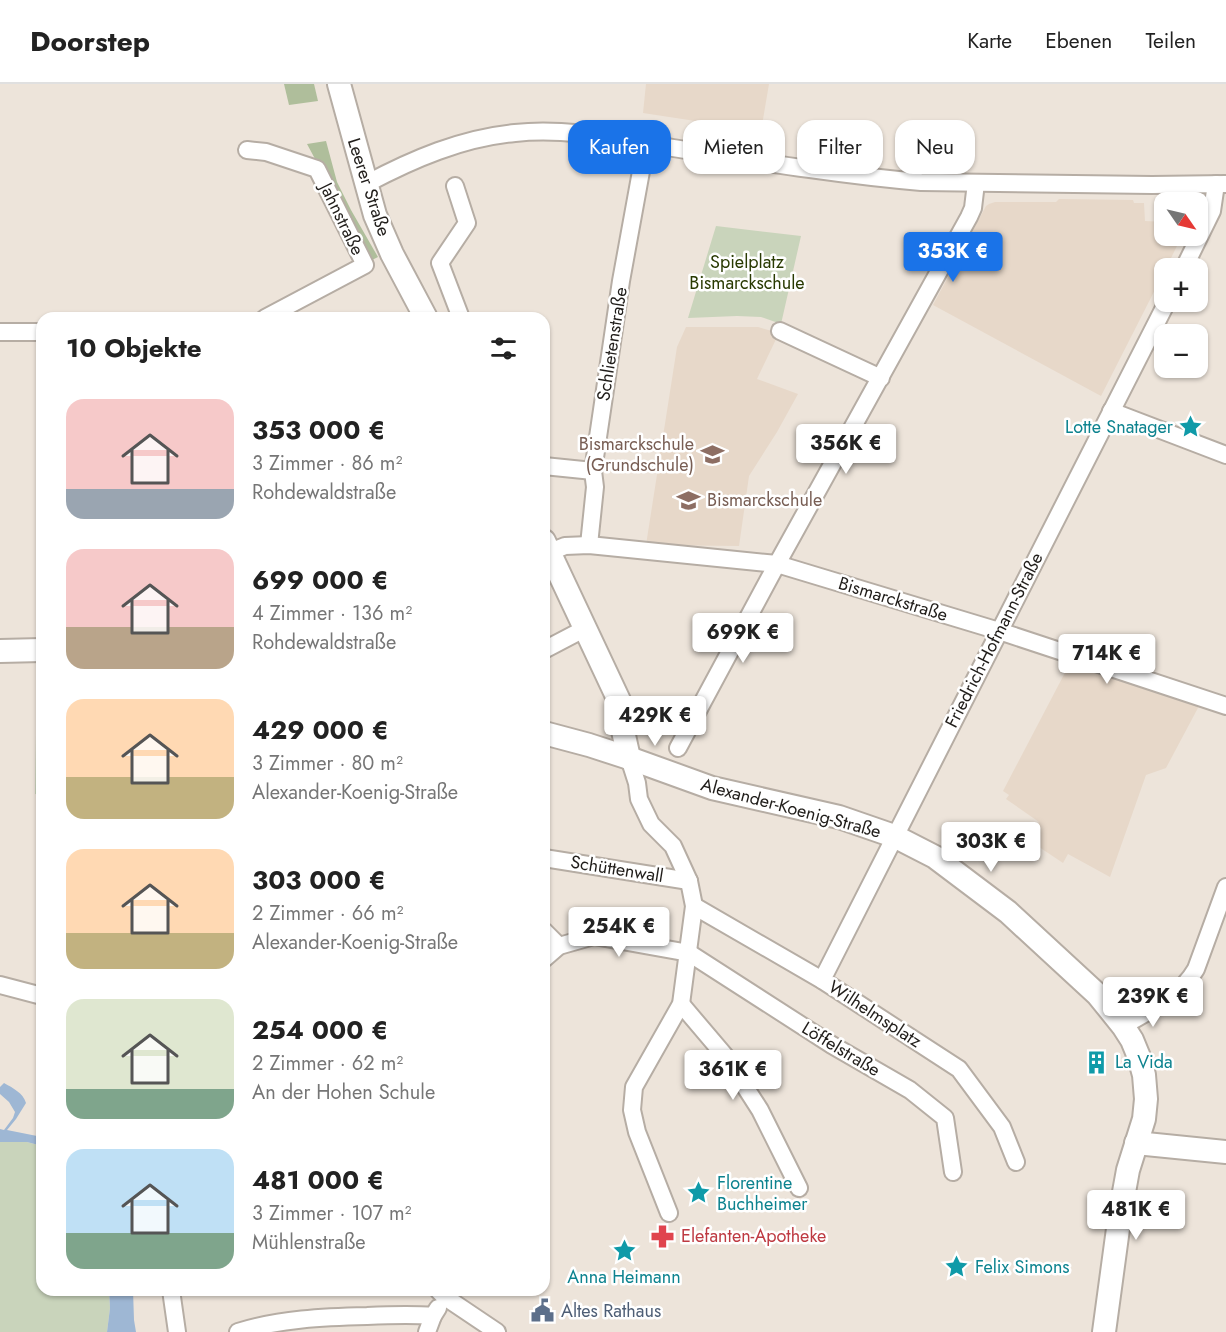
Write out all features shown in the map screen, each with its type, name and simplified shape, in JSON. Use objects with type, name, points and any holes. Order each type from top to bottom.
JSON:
[{"type":"main road","name":"Leerer Straße","points":[[339,84],[375,215],[392,254],[423,312]]},
{"type":"main road","points":[[550,553],[623,709],[623,731],[629,758]]},
{"type":"main road","points":[[0,651],[36,650]]},
{"type":"main road","name":"Alexander-Koenig-Straße","points":[[550,735],[590,745],[711,788],[839,817],[894,836],[935,857],[1008,912],[1098,995],[1132,1040],[1139,1057],[1146,1091],[1144,1119],[1128,1170],[1119,1214],[1104,1332]]},
{"type":"main road","points":[[1136,1143],[1226,1152]]},
{"type":"street","points":[[366,184],[437,151],[465,142],[533,131],[568,133]]},
{"type":"street","points":[[671,148],[921,182],[1221,184],[1212,211],[1189,258]]},
{"type":"street","name":"Jahnstraße","points":[[247,150],[266,152],[317,169],[365,265],[276,312]]},
{"type":"street","name":"Schlietenstraße","points":[[589,545],[595,487],[592,471],[621,281],[641,174]]},
{"type":"street","points":[[678,748],[969,218],[973,208],[976,183]]},
{"type":"street","points":[[455,186],[467,223],[440,263],[459,312]]},
{"type":"street","name":"Friedrich-Hofmann-Straße","points":[[822,980],[1162,312]]},
{"type":"street","points":[[780,331],[881,378]]},
{"type":"street","points":[[0,332],[36,332]]},
{"type":"street","points":[[1111,411],[1226,455]]},
{"type":"street","points":[[550,467],[592,471]]},
{"type":"street","name":"Bismarckstraße","points":[[550,547],[589,545],[777,564],[999,631],[1226,706]]},
{"type":"street","points":[[550,647],[586,628]]},
{"type":"street","points":[[629,758],[637,783],[639,799],[651,824],[673,846],[689,881],[694,906],[681,1005],[634,1087],[632,1110],[637,1132],[669,1213]]},
{"type":"street","name":"Schüttenwall","points":[[550,859],[689,881]]},
{"type":"street","points":[[1123,1026],[1166,1001],[1189,981],[1196,969],[1226,887]]},
{"type":"street","name":"Wilhelmsplatz","points":[[694,906],[822,980],[959,1069],[1002,1127],[1016,1162]]},
{"type":"street","points":[[550,954],[559,946],[594,936],[689,953]]},
{"type":"street","points":[[550,937],[559,946]]},
{"type":"street","name":"Löffelstraße","points":[[689,953],[832,1045],[910,1090],[945,1118],[953,1172]]},
{"type":"street","points":[[0,985],[36,994]]},
{"type":"street","points":[[681,1005],[726,1057],[760,1110],[799,1188]]},
{"type":"street","points":[[172,1296],[177,1332]]},
{"type":"street","points":[[427,1332],[440,1296]]},
{"type":"street","points":[[445,1296],[497,1332]]},
{"type":"street","points":[[238,1332],[262,1325],[333,1317],[416,1314],[433,1316]]},
{"type":"shaded area","points":[[646,84],[769,84],[763,120],[689,120],[643,113]]},
{"type":"shaded area","points":[[1059,199],[1133,200],[1134,203],[1144,203],[1145,221],[1154,221],[1154,246],[1177,246],[1171,258],[1154,258],[1154,292],[1101,396],[933,305],[986,206],[995,202],[1056,202]]},
{"type":"shaded area","name":"Bismarckschule (Grundschule)","points":[[686,327],[758,327],[779,333],[757,379],[798,394],[749,476],[739,546],[646,545],[677,347]]},
{"type":"shaded area","points":[[1069,665],[1199,706],[1166,768],[1146,775],[1110,877],[1068,854],[1063,863],[1027,839],[1039,822],[1006,799],[1009,795],[1003,791]]},
{"type":"green space","points":[[284,84],[314,84],[318,101],[289,105]]},
{"type":"green space","points":[[326,141],[337,182],[378,257],[370,261],[307,144]]},
{"type":"green space","name":"Spielplatz Bismarckschule","points":[[716,226],[801,236],[781,324],[761,317],[688,318]]},
{"type":"green space","points":[[36,735],[36,794],[35,794]]},
{"type":"green space","points":[[0,1142],[27,1142],[36,1144],[36,1296],[109,1296],[107,1332],[0,1332]]},
{"type":"water","points":[[4,1083],[14,1089],[25,1099],[26,1103],[7,1130],[36,1136],[36,1144],[0,1142],[0,1129],[4,1130],[15,1112],[0,1094],[0,1087]]},
{"type":"water","points":[[109,1296],[133,1296],[136,1332],[107,1332]]},
{"type":"place","name":"Lotte Snatager","points":[[1191,427]]},
{"type":"place","name":"Bismarckschule (Grundschule)","points":[[712,454]]},
{"type":"place","name":"Bismarckschule","points":[[689,500]]},
{"type":"place","name":"La Vida","points":[[1097,1062]]},
{"type":"place","name":"Florentine Buchheimer","points":[[699,1193]]},
{"type":"place","name":"Elefanten-Apotheke","points":[[663,1236]]},
{"type":"place","name":"Anna Heimann","points":[[624,1251]]},
{"type":"place","name":"Felix Simons","points":[[957,1267]]},
{"type":"place","name":"Altes Rathaus","points":[[543,1311]]}]
